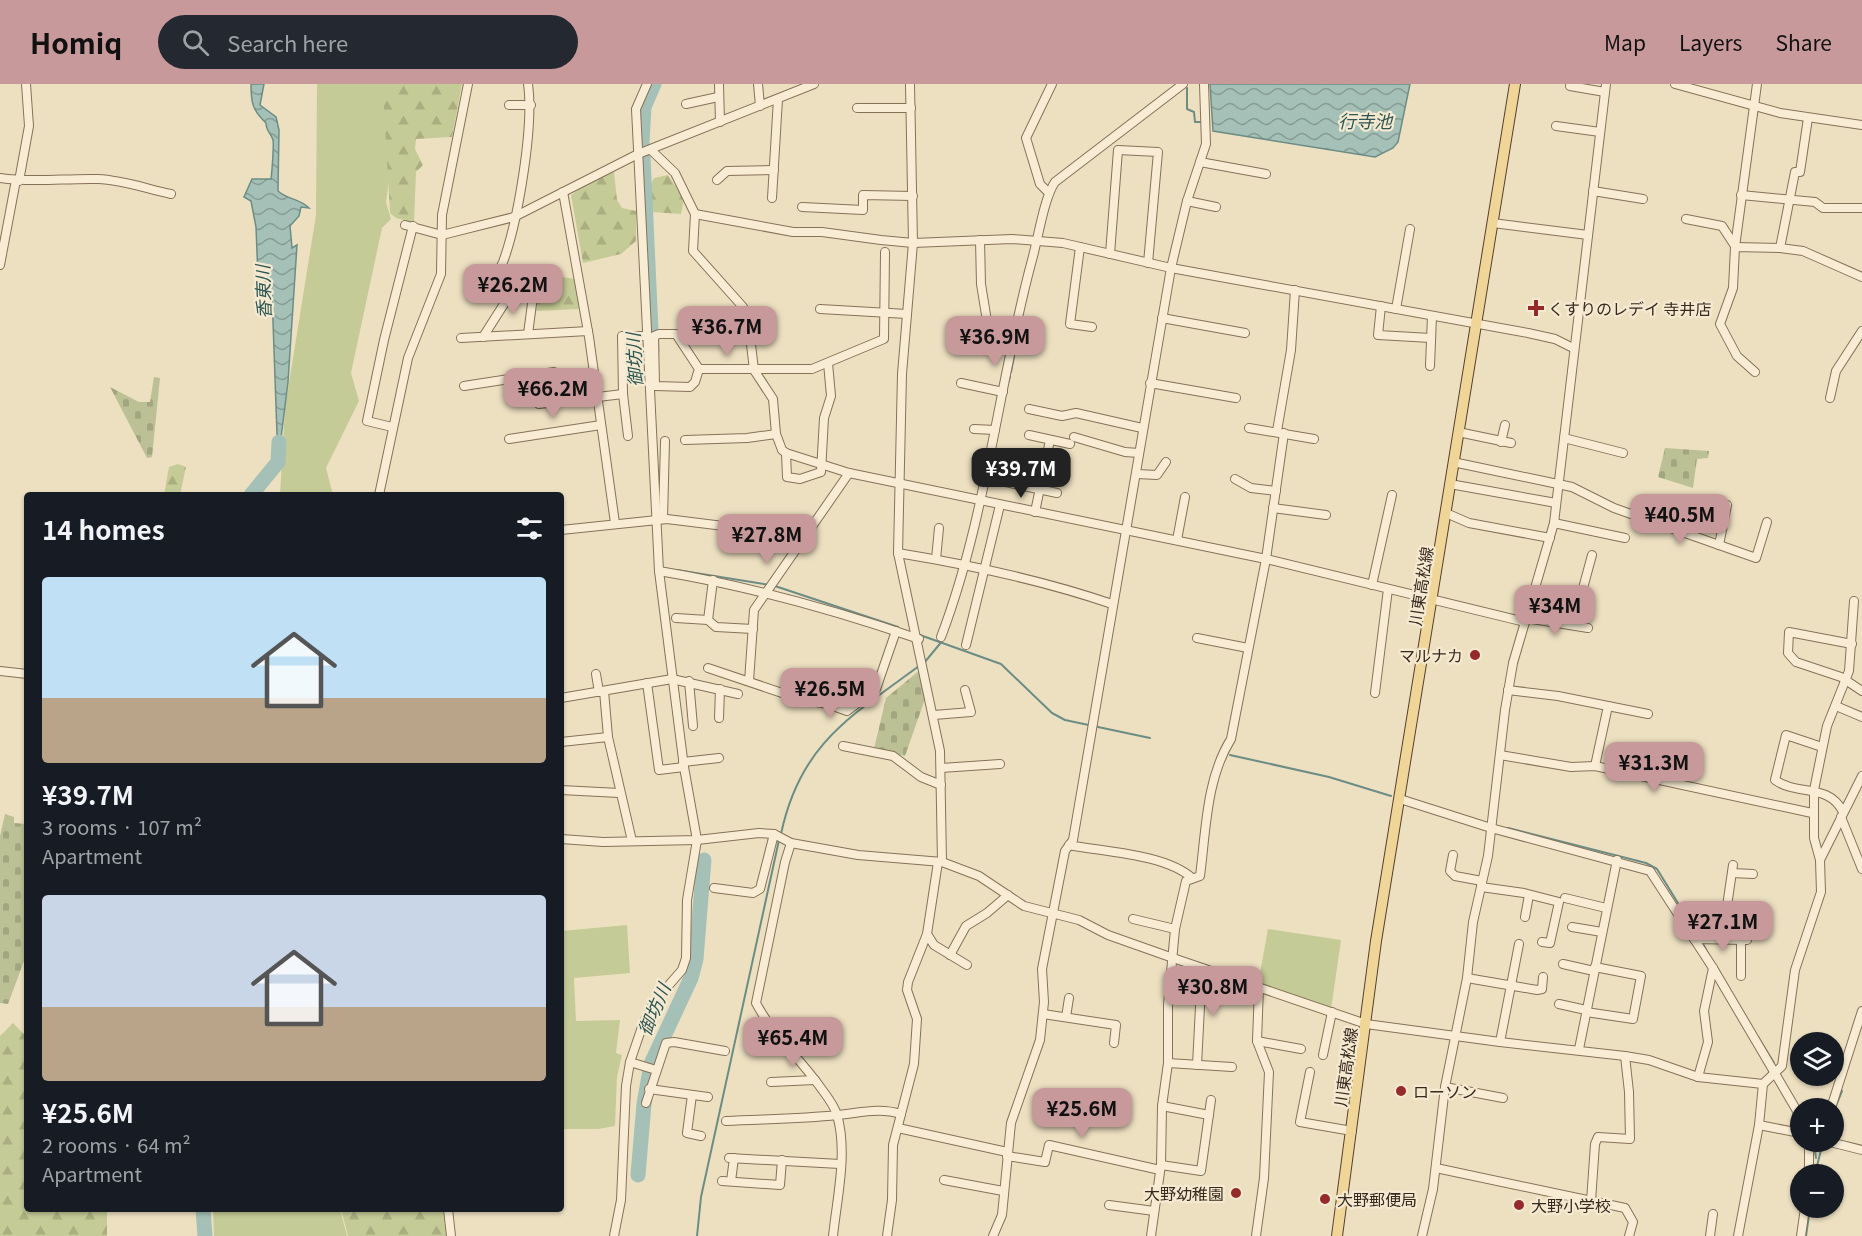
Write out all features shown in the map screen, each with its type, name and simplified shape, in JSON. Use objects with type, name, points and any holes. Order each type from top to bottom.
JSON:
[{"type":"main road","name":"川東高松線","points":[[1337,1236],[1376,941],[1515,84]]},
{"type":"street","points":[[0,265],[28,126],[26,84]]},
{"type":"street","points":[[380,492],[408,358],[441,274],[445,196],[468,84]]},
{"type":"street","points":[[486,290],[502,263],[514,217],[531,105],[528,84]]},
{"type":"street","points":[[647,84],[636,109],[659,519]]},
{"type":"street","points":[[719,84],[720,122]]},
{"type":"street","points":[[758,84],[760,106]]},
{"type":"street","points":[[392,427],[367,421],[409,226],[442,235],[514,217],[638,154],[814,84]]},
{"type":"street","points":[[887,1236],[892,1200],[893,1145],[914,1064],[917,1019],[907,990],[908,982],[927,934],[940,862],[941,768],[934,716],[919,639],[898,553],[907,314],[913,243],[910,84]]},
{"type":"street","points":[[1048,192],[1040,184],[1026,138],[1052,84]]},
{"type":"street","points":[[941,637],[964,564],[995,430],[1019,311],[1048,192],[1055,182],[1183,84]]},
{"type":"street","points":[[993,1236],[1002,1215],[1007,1154],[1014,1113],[1040,1040],[1043,1014],[1042,969],[1052,913],[1069,845],[1073,840],[1171,268],[1187,201],[1206,144],[1203,84]]},
{"type":"street","points":[[1675,84],[1754,106],[1862,125]]},
{"type":"street","points":[[1755,372],[1737,356],[1720,324],[1733,288],[1735,247],[1757,84]]},
{"type":"street","points":[[1422,1236],[1436,1168],[1445,1088],[1467,978],[1473,922],[1491,828],[1508,690],[1525,620],[1554,523],[1605,88],[1570,86]]},
{"type":"street","points":[[686,104],[718,97]]},
{"type":"street","points":[[772,198],[778,99]]},
{"type":"street","points":[[509,105],[531,105]]},
{"type":"street","points":[[857,108],[911,108]]},
{"type":"street","points":[[1780,248],[1794,172],[1800,172],[1808,117]]},
{"type":"street","points":[[1556,126],[1600,132]]},
{"type":"street","points":[[651,150],[675,173],[695,214],[693,250],[743,307],[748,319],[754,370],[773,399],[776,434],[782,450],[786,453],[849,473],[1266,559],[1525,620],[1588,628]]},
{"type":"street","points":[[1110,254],[1118,150],[1158,152],[1149,263]]},
{"type":"street","points":[[1200,162],[1266,174]]},
{"type":"street","points":[[717,180],[727,171],[774,170]]},
{"type":"street","points":[[0,178],[17,181],[98,179],[121,181],[171,194]]},
{"type":"street","points":[[1593,191],[1643,199]]},
{"type":"street","points":[[563,192],[588,331],[615,523]]},
{"type":"street","points":[[802,207],[862,210],[862,195],[913,196]]},
{"type":"street","points":[[1742,195],[1815,202],[1823,208],[1862,208]]},
{"type":"street","points":[[1187,201],[1216,207]]},
{"type":"street","points":[[695,214],[793,232],[822,232],[913,243],[1038,240],[1080,247],[1171,268],[1528,333],[1555,339],[1573,348]]},
{"type":"street","points":[[1686,219],[1722,226],[1735,247]]},
{"type":"street","points":[[1493,223],[1588,235]]},
{"type":"street","points":[[1396,309],[1410,230]]},
{"type":"street","points":[[980,240],[981,284],[987,321]]},
{"type":"street","points":[[1080,247],[1070,324],[1092,327]]},
{"type":"street","points":[[1735,247],[1803,251],[1862,277]]},
{"type":"street","points":[[699,369],[812,369],[884,339],[885,252]]},
{"type":"street","points":[[1151,1236],[1160,1168],[1162,1106],[1168,1064],[1168,1005],[1175,929],[1186,881],[1200,876],[1211,791],[1223,751],[1230,739],[1266,559],[1276,492],[1295,290]]},
{"type":"street","points":[[483,337],[511,293],[533,297],[528,334]]},
{"type":"street","points":[[1381,306],[1378,335],[1431,338]]},
{"type":"street","points":[[820,309],[907,314]]},
{"type":"street","points":[[1430,366],[1432,316]]},
{"type":"street","points":[[1162,318],[1245,333]]},
{"type":"street","points":[[461,338],[588,331]]},
{"type":"street","points":[[1830,398],[1836,371],[1862,331]]},
{"type":"street","points":[[676,334],[699,369],[695,382],[690,387],[655,386],[654,336],[676,334]]},
{"type":"street","points":[[628,436],[623,394],[622,336],[647,336]]},
{"type":"street","points":[[786,453],[787,477],[800,479],[821,472],[824,417],[831,396],[828,363]]},
{"type":"street","points":[[464,386],[554,372]]},
{"type":"street","points":[[532,375],[539,404],[623,394]]},
{"type":"street","points":[[961,383],[1003,392]]},
{"type":"street","points":[[1150,383],[1236,398]]},
{"type":"street","points":[[1029,409],[1062,416],[1076,413],[1142,428]]},
{"type":"street","points":[[509,439],[601,424]]},
{"type":"street","points":[[1458,432],[1506,442],[1505,425]]},
{"type":"street","points":[[1249,428],[1314,439]]},
{"type":"street","points":[[974,429],[995,430]]},
{"type":"street","points":[[685,440],[747,438],[776,434]]},
{"type":"street","points":[[1029,435],[1139,453]]},
{"type":"street","points":[[1564,438],[1623,453]]},
{"type":"street","points":[[1035,512],[1050,440]]},
{"type":"street","points":[[614,1236],[621,1200],[626,1086],[630,1062],[655,1001],[682,970],[686,958],[687,900],[697,840],[684,764],[658,571],[665,441]]},
{"type":"street","points":[[996,454],[1064,468]]},
{"type":"street","points":[[1137,474],[1157,475],[1166,462]]},
{"type":"street","points":[[1453,462],[1518,477],[1558,483],[1614,508],[1756,558],[1767,522]]},
{"type":"street","points":[[749,681],[754,610],[849,473]]},
{"type":"street","points":[[991,479],[1057,493]]},
{"type":"street","points":[[1235,479],[1251,488],[1276,492]]},
{"type":"street","points":[[1450,484],[1556,502]]},
{"type":"street","points":[[1372,585],[1392,495]]},
{"type":"street","points":[[1177,540],[1185,497]]},
{"type":"street","points":[[966,645],[1000,505]]},
{"type":"street","points":[[1719,545],[1727,505]]},
{"type":"street","points":[[1273,508],[1326,515]]},
{"type":"street","points":[[1446,513],[1469,523],[1550,538]]},
{"type":"street","points":[[564,530],[659,519],[804,536]]},
{"type":"street","points":[[1554,523],[1625,538]]},
{"type":"street","points":[[936,559],[939,528]]},
{"type":"street","points":[[898,553],[985,568],[1062,587],[1112,604]]},
{"type":"street","points":[[1573,625],[1592,555]]},
{"type":"street","points":[[658,571],[765,591],[828,608],[919,639]]},
{"type":"street","points":[[708,620],[713,580]]},
{"type":"street","points":[[1375,693],[1388,589]]},
{"type":"street","points":[[564,839],[632,842],[697,840],[759,833],[774,834],[791,843],[858,855],[940,862],[979,876],[1024,906],[1079,920],[1108,935],[1366,1024],[1500,1042],[1579,1049],[1649,1060],[1698,1077],[1763,1084],[1782,1066],[1795,970],[1821,892],[1820,861],[1812,813],[1814,790],[1822,747],[1836,706],[1848,681],[1854,601]]},
{"type":"street","points":[[676,618],[708,620],[716,627],[753,629]]},
{"type":"street","points":[[708,668],[806,701],[824,703],[847,711],[876,689],[896,631]]},
{"type":"street","points":[[1852,644],[1789,632],[1790,658],[1848,681],[1862,691]]},
{"type":"street","points":[[1197,638],[1248,648]]},
{"type":"street","points":[[0,671],[24,674]]},
{"type":"street","points":[[596,674],[619,793],[632,842]]},
{"type":"street","points":[[564,698],[672,679],[689,681],[738,694]]},
{"type":"street","points":[[689,681],[693,726]]},
{"type":"street","points":[[647,683],[659,770],[719,758]]},
{"type":"street","points":[[719,717],[720,689]]},
{"type":"street","points":[[934,716],[971,712],[965,690]]},
{"type":"street","points":[[1508,690],[1648,714]]},
{"type":"street","points":[[1595,766],[1608,706]]},
{"type":"street","points":[[1836,706],[1862,717]]},
{"type":"street","points":[[1822,747],[1786,735],[1775,780],[1814,790],[1839,802],[1862,869]]},
{"type":"street","points":[[564,742],[608,737]]},
{"type":"street","points":[[843,746],[893,756],[921,777],[941,785]]},
{"type":"street","points":[[1500,755],[1571,766],[1595,766],[1812,813]]},
{"type":"street","points":[[941,768],[1000,764]]},
{"type":"street","points":[[1820,861],[1862,776]]},
{"type":"street","points":[[564,790],[619,793]]},
{"type":"street","points":[[1400,799],[1491,828],[1617,860],[1650,871],[1697,938],[1790,1098]]},
{"type":"street","points":[[714,888],[753,893],[760,889],[774,834]]},
{"type":"street","points":[[791,843],[784,862],[756,1003],[764,1018],[815,1080],[832,1104],[837,1116],[841,1138],[833,1236]]},
{"type":"street","points":[[1069,845],[1166,863],[1182,869],[1192,878]]},
{"type":"street","points":[[1453,855],[1450,871],[1455,876],[1558,902],[1550,943],[1542,942]]},
{"type":"street","points":[[1579,1049],[1617,860]]},
{"type":"street","points":[[1683,916],[1722,915],[1727,906],[1732,869],[1753,874]]},
{"type":"street","points":[[950,955],[966,926],[987,914],[1008,895]]},
{"type":"street","points":[[1525,917],[1529,895]]},
{"type":"street","points":[[1565,898],[1606,908]]},
{"type":"street","points":[[1132,919],[1175,929]]},
{"type":"street","points":[[1572,927],[1602,932]]},
{"type":"street","points":[[927,934],[934,945],[967,965]]},
{"type":"street","points":[[1697,938],[1744,940],[1741,976]]},
{"type":"street","points":[[1500,1042],[1509,986],[1519,944]]},
{"type":"street","points":[[1559,1004],[1634,1019],[1641,976],[1563,964]]},
{"type":"street","points":[[1197,1065],[1202,968]]},
{"type":"street","points":[[1698,1077],[1708,1042],[1704,1011],[1713,968]]},
{"type":"street","points":[[1467,978],[1537,990],[1542,989],[1543,977]]},
{"type":"street","points":[[1256,1236],[1264,1178],[1269,1072],[1257,1041],[1259,987]]},
{"type":"street","points":[[1066,1017],[1069,998]]},
{"type":"street","points":[[1835,1098],[1862,1011]]},
{"type":"street","points":[[1323,1055],[1332,1012]]},
{"type":"street","points":[[1043,1014],[1116,1025],[1114,1043]]},
{"type":"street","points":[[1257,1041],[1301,1049]]},
{"type":"street","points":[[646,1102],[666,1043],[674,1042],[725,1050]]},
{"type":"street","points":[[1591,1200],[1595,1143],[1599,1137],[1630,1139],[1629,1092],[1625,1056]]},
{"type":"street","points":[[630,1062],[656,1070]]},
{"type":"street","points":[[1168,1064],[1232,1067]]},
{"type":"street","points":[[1310,1072],[1300,1122],[1352,1131]]},
{"type":"street","points":[[771,1082],[815,1080]]},
{"type":"street","points":[[1738,1236],[1759,1125],[1763,1084]]},
{"type":"street","points":[[1445,1088],[1503,1098]]},
{"type":"street","points":[[649,1089],[708,1097]]},
{"type":"street","points":[[692,1095],[687,1133],[701,1136]]},
{"type":"street","points":[[898,1128],[1045,1162],[1049,1145],[1160,1168],[1201,1171],[1212,1100]]},
{"type":"street","points":[[1162,1106],[1209,1115]]},
{"type":"street","points":[[726,1121],[837,1116],[873,1110],[889,1110],[902,1114]]},
{"type":"street","points":[[1759,1125],[1790,1131]]},
{"type":"street","points":[[1844,1146],[1862,1150]]},
{"type":"street","points":[[782,1161],[780,1185],[727,1181],[731,1158],[840,1164]]},
{"type":"street","points":[[1436,1168],[1625,1208],[1632,1222],[1629,1236]]},
{"type":"street","points":[[944,1180],[1003,1191]]},
{"type":"street","points":[[1109,1205],[1154,1211]]},
{"type":"street","points":[[448,1212],[451,1236]]},
{"type":"street","points":[[1710,1236],[1713,1214]]},
{"type":"street","points":[[1802,1236],[1804,1218]]},
{"type":"green space","points":[[317,84],[402,84],[386,202],[391,219],[382,228],[351,373],[359,401],[326,468],[332,492],[280,492],[285,408],[316,215]]},
{"type":"green space","points":[[400,84],[462,84],[452,137],[416,139],[415,149],[423,165],[416,172],[414,223],[396,218],[390,213],[384,108],[380,87]]},
{"type":"green space","points":[[614,172],[617,200],[622,208],[636,211],[636,241],[621,254],[583,263],[571,195],[591,181]]},
{"type":"green space","points":[[668,175],[684,199],[681,214],[651,212],[649,188],[654,178]]},
{"type":"green space","points":[[543,274],[575,279],[579,309],[536,311]]},
{"type":"green space","points":[[154,377],[160,378],[152,457],[147,458],[110,387],[139,402],[150,402]]},
{"type":"green space","points":[[1665,448],[1709,451],[1708,458],[1697,459],[1693,488],[1658,477]]},
{"type":"green space","points":[[178,464],[186,467],[181,492],[165,492],[169,467]]},
{"type":"green space","points":[[920,670],[926,696],[905,756],[874,749],[886,698]]},
{"type":"green space","points":[[5,814],[14,817],[14,823],[24,824],[24,961],[8,1004],[0,1003],[0,836]]},
{"type":"green space","points":[[627,925],[630,973],[574,978],[576,1021],[620,1020],[616,1053],[622,1055],[617,1077],[615,1126],[598,1129],[564,1129],[564,931]]},
{"type":"green space","points":[[1268,929],[1341,940],[1331,1010],[1258,984]]},
{"type":"green space","points":[[13,1023],[24,1034],[24,1212],[107,1212],[107,1236],[0,1236],[0,1036]]},
{"type":"green space","points":[[213,1212],[341,1212],[347,1236],[214,1236]]},
{"type":"green space","points":[[342,1212],[443,1212],[446,1236],[348,1236]]},
{"type":"water","points":[[251,84],[264,84],[260,105],[276,117],[279,130],[278,191],[309,208],[301,207],[299,216],[290,226],[292,248],[297,245],[288,382],[278,462],[272,294],[264,279],[258,278],[256,227],[251,201],[244,197],[252,179],[271,179],[273,143],[266,123],[253,105]]},
{"type":"water","name":"行寺池","points":[[1210,84],[1410,84],[1398,142],[1393,148],[1375,157],[1213,131]]},
{"type":"waterway","name":"御坊川","points":[[642,143],[644,107],[654,84]]},
{"type":"waterway","points":[[1187,88],[1187,109],[1194,112],[1195,122],[1202,122]]},
{"type":"waterway","name":"御坊川","points":[[643,157],[652,351]]},
{"type":"waterway","points":[[1011,372],[1019,330]]},
{"type":"waterway","points":[[1008,383],[1010,377]]},
{"type":"waterway","name":"香東川","points":[[253,492],[278,462],[279,442]]},
{"type":"waterway","points":[[677,570],[770,585]]},
{"type":"waterway","points":[[775,586],[898,627]]},
{"type":"waterway","points":[[920,635],[1001,664],[1052,713],[1065,720],[1150,738]]},
{"type":"waterway","points":[[924,663],[943,640]]},
{"type":"waterway","points":[[781,834],[801,777],[831,735],[871,701],[919,666]]},
{"type":"waterway","points":[[1230,755],[1329,777],[1391,796]]},
{"type":"waterway","points":[[1508,828],[1646,863],[1657,869],[1699,937]]},
{"type":"waterway","points":[[697,1236],[701,1197],[779,840]]},
{"type":"waterway","name":"御坊川","points":[[638,1175],[644,1104],[651,1064],[691,978],[696,959],[704,860]]},
{"type":"waterway","points":[[1702,942],[1709,955]]},
{"type":"waterway","points":[[1758,1037],[1774,1063]]},
{"type":"waterway","points":[[1839,1098],[1842,1091]]},
{"type":"waterway","points":[[1815,1152],[1816,1158]]},
{"type":"waterway","points":[[1818,1164],[1820,1152]]},
{"type":"waterway","name":"香東川","points":[[203,1212],[205,1236]]},
{"type":"waterway","points":[[1806,1236],[1809,1218]]},
{"type":"place","name":"くすりのレデイ 寺井店","points":[[1536,308]]},
{"type":"place","name":"マルナカ","points":[[1475,655]]},
{"type":"place","name":"ローソン","points":[[1401,1091]]},
{"type":"place","name":"大野幼稚園","points":[[1236,1193]]},
{"type":"place","name":"大野郵便局","points":[[1325,1199]]},
{"type":"place","name":"大野小学校","points":[[1519,1205]]}]
